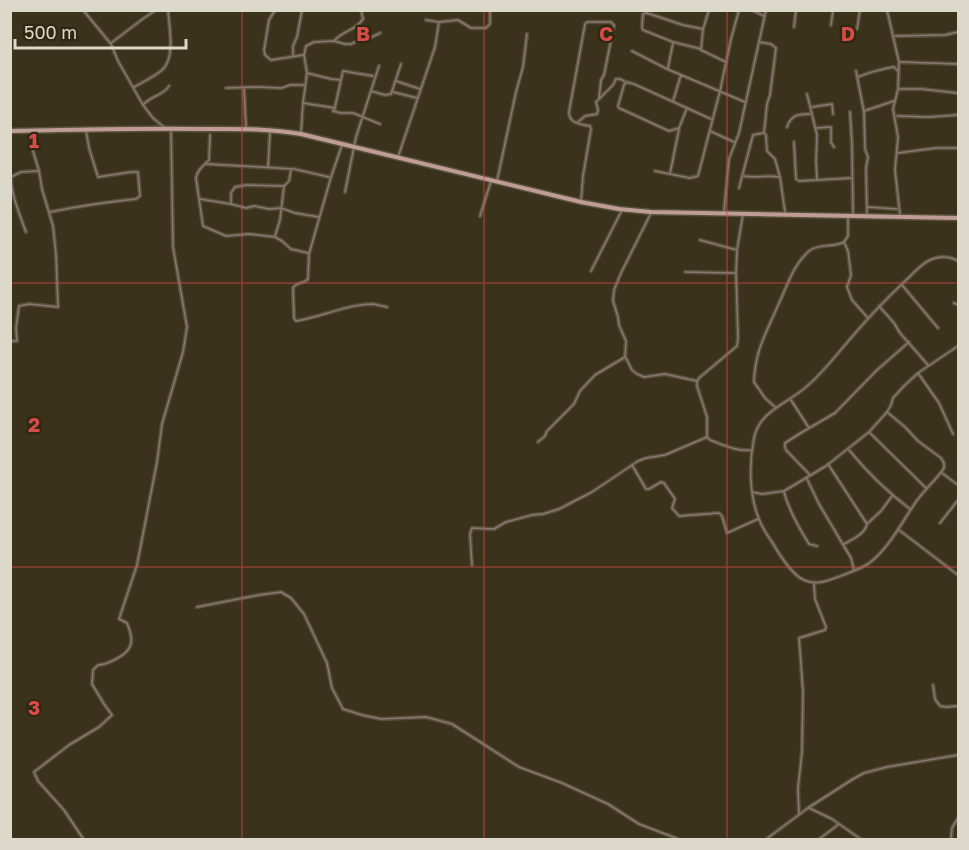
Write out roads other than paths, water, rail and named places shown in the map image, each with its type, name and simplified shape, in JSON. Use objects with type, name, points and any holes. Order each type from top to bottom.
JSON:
[{"type":"main road","points":[[10,131],[171,128],[270,130],[301,134],[581,202],[623,209],[651,212],[958,218]]},
{"type":"street","points":[[83,10],[111,44],[143,105],[166,129]]},
{"type":"street","points":[[111,44],[156,10]]},
{"type":"street","points":[[275,10],[269,20],[264,52],[266,57],[271,60],[304,55]]},
{"type":"street","points":[[293,57],[293,46],[302,10]]},
{"type":"street","points":[[334,41],[342,33],[357,27],[363,19],[361,10]]},
{"type":"street","points":[[426,20],[439,22],[458,20],[471,28],[486,28],[490,24],[490,10]]},
{"type":"street","points":[[701,49],[703,29],[709,10]]},
{"type":"street","points":[[655,171],[690,178],[698,176],[739,10]]},
{"type":"street","points":[[752,10],[765,16]]},
{"type":"street","points":[[724,212],[729,159],[739,133],[766,10]]},
{"type":"street","points":[[794,27],[796,10]]},
{"type":"street","points":[[831,25],[833,10]]},
{"type":"street","points":[[857,29],[860,10]]},
{"type":"street","points":[[887,10],[899,62],[898,89],[893,109],[898,137],[896,170],[900,216]]},
{"type":"street","points":[[133,87],[162,70],[169,60],[171,37],[168,11]]},
{"type":"street","points":[[703,29],[683,25],[647,12],[643,14],[643,30],[673,42],[701,49],[726,62]]},
{"type":"street","points":[[398,158],[435,47],[439,22]]},
{"type":"street","points":[[576,123],[585,116],[597,114],[596,102],[614,26],[611,22],[587,22],[585,24],[569,112],[570,118],[576,123],[590,126],[592,131],[583,176],[581,202]]},
{"type":"street","points":[[894,36],[945,35],[958,32]]},
{"type":"street","points":[[301,134],[307,73],[304,55],[306,46],[310,43],[334,41],[351,44],[380,33]]},
{"type":"street","points":[[497,182],[523,67],[527,34]]},
{"type":"street","points":[[667,69],[673,42]]},
{"type":"street","points":[[759,42],[775,46],[776,51],[764,133],[767,151],[775,159],[780,177],[785,213]]},
{"type":"street","points":[[632,51],[667,69],[746,102]]},
{"type":"street","points":[[899,62],[958,64]]},
{"type":"street","points":[[370,91],[385,95],[392,92],[401,64]]},
{"type":"street","points":[[345,192],[362,116],[379,66]]},
{"type":"street","points":[[857,78],[894,67],[898,72]]},
{"type":"street","points":[[375,77],[344,70],[333,111],[341,114],[353,113],[380,124]]},
{"type":"street","points":[[856,71],[864,112],[865,149],[868,157],[866,168],[868,215]]},
{"type":"street","points":[[307,73],[331,80],[340,81],[341,79]]},
{"type":"street","points":[[673,102],[681,75]]},
{"type":"street","points":[[598,99],[607,92],[617,78],[712,119]]},
{"type":"street","points":[[396,81],[421,89]]},
{"type":"street","points":[[626,82],[618,107],[678,135]]},
{"type":"street","points":[[226,88],[282,88],[290,85],[305,85]]},
{"type":"street","points":[[143,105],[147,100],[166,91],[169,86]]},
{"type":"street","points":[[244,87],[246,129]]},
{"type":"street","points":[[898,89],[922,88],[957,93]]},
{"type":"street","points":[[392,92],[417,98]]},
{"type":"street","points":[[807,94],[817,135],[817,180]]},
{"type":"street","points":[[864,112],[895,100]]},
{"type":"street","points":[[303,103],[335,108]]},
{"type":"street","points":[[811,107],[832,104],[833,114]]},
{"type":"street","points":[[670,174],[679,128],[687,108]]},
{"type":"street","points":[[776,408],[765,398],[754,382],[757,355],[764,334],[797,264],[813,249],[837,246],[848,236],[852,178],[850,112]]},
{"type":"street","points":[[787,127],[796,115],[812,114]]},
{"type":"street","points":[[895,116],[958,115]]},
{"type":"street","points":[[84,840],[64,810],[38,781],[34,772],[69,745],[99,727],[112,715],[92,684],[93,670],[98,664],[104,665],[123,656],[131,648],[132,635],[127,623],[119,619],[138,565],[162,424],[183,352],[187,327],[173,247],[171,128]]},
{"type":"street","points":[[669,131],[679,128]]},
{"type":"street","points":[[816,129],[831,128],[831,142],[834,147]]},
{"type":"street","points":[[49,212],[101,202],[136,200],[140,196],[138,172],[98,177],[86,130]]},
{"type":"street","points":[[268,168],[270,130]]},
{"type":"street","points":[[10,341],[17,341],[19,306],[28,304],[58,307],[53,226],[33,151],[36,131]]},
{"type":"street","points":[[710,131],[735,143]]},
{"type":"street","points":[[739,188],[753,134],[764,133]]},
{"type":"street","points":[[210,135],[210,158],[196,175],[205,227],[226,236],[249,234],[275,237],[291,249],[309,254]]},
{"type":"street","points":[[794,142],[796,179],[799,181],[852,178]]},
{"type":"street","points":[[342,144],[309,254],[308,279],[296,284],[293,288],[294,318],[296,321],[323,316],[345,308],[373,304],[387,307]]},
{"type":"street","points":[[897,153],[958,148]]},
{"type":"street","points":[[205,164],[291,169],[331,177]]},
{"type":"street","points":[[275,237],[285,186],[289,181],[291,169]]},
{"type":"street","points":[[26,232],[20,218],[11,177],[21,172],[39,171]]},
{"type":"street","points":[[742,176],[780,177]]},
{"type":"street","points":[[480,216],[491,180]]},
{"type":"street","points":[[231,204],[232,189],[239,185],[285,186]]},
{"type":"street","points":[[200,199],[246,208],[254,206],[269,210],[281,208],[319,217]]},
{"type":"street","points":[[867,207],[898,209]]},
{"type":"street","points":[[591,271],[623,209]]},
{"type":"street","points":[[651,212],[614,290],[613,301],[619,325],[626,340],[625,357],[632,370],[644,377],[665,374],[697,382]]},
{"type":"street","points":[[707,437],[707,417],[697,382],[737,346],[737,250],[743,213]]},
{"type":"street","points":[[700,240],[737,250]]},
{"type":"street","points":[[844,242],[851,275],[847,285],[848,290],[852,300],[868,318]]},
{"type":"street","points":[[887,412],[918,441],[941,458],[945,465],[875,558],[854,570],[825,581],[814,583],[801,580],[771,542],[759,519],[752,492],[751,459],[757,428],[766,416],[809,384],[879,306],[930,260],[946,257],[958,261]]},
{"type":"street","points":[[685,273],[736,273]]},
{"type":"street","points":[[902,284],[938,327]]},
{"type":"street","points":[[954,303],[958,304]]},
{"type":"street","points":[[879,306],[928,366]]},
{"type":"street","points":[[810,476],[784,445],[835,413],[877,370],[909,342]]},
{"type":"street","points":[[752,492],[762,494],[784,491],[828,464],[869,432],[887,412],[893,398],[918,373],[958,346]]},
{"type":"street","points":[[538,442],[574,404],[580,392],[595,375],[625,357]]},
{"type":"street","points":[[918,373],[939,403],[953,434]]},
{"type":"street","points":[[790,399],[809,428]]},
{"type":"street","points":[[869,432],[926,488]]},
{"type":"street","points":[[707,437],[734,449],[752,450]]},
{"type":"street","points":[[472,565],[470,534],[472,528],[494,529],[506,522],[559,509],[592,492],[646,458],[665,455],[707,437]]},
{"type":"street","points":[[848,449],[861,466],[892,496],[911,510]]},
{"type":"street","points":[[828,464],[867,524]]},
{"type":"street","points":[[632,465],[646,489],[661,482],[664,483],[675,499],[672,508],[680,516],[719,513],[727,533],[759,519]]},
{"type":"street","points":[[941,472],[958,485]]},
{"type":"street","points":[[807,478],[819,504],[851,558],[854,570]]},
{"type":"street","points":[[784,491],[800,531],[811,546],[817,546]]},
{"type":"street","points":[[754,501],[762,494]]},
{"type":"street","points":[[843,544],[864,531],[867,524],[892,496]]},
{"type":"street","points":[[940,523],[958,500]]},
{"type":"street","points":[[898,530],[958,575]]},
{"type":"street","points":[[799,814],[798,788],[802,752],[803,692],[799,638],[825,630],[826,627],[815,599],[814,583]]},
{"type":"street","points":[[197,607],[281,592],[291,598],[304,614],[327,663],[332,688],[343,709],[381,719],[426,717],[452,724],[519,767],[562,783],[608,804],[639,824],[681,840]]},
{"type":"street","points":[[933,685],[935,699],[940,706],[958,706]]},
{"type":"street","points":[[765,840],[808,808],[869,771],[958,755]]},
{"type":"street","points":[[808,808],[826,815],[862,840]]},
{"type":"street","points":[[951,840],[952,828],[958,818]]},
{"type":"street","points":[[818,840],[840,824]]}]
